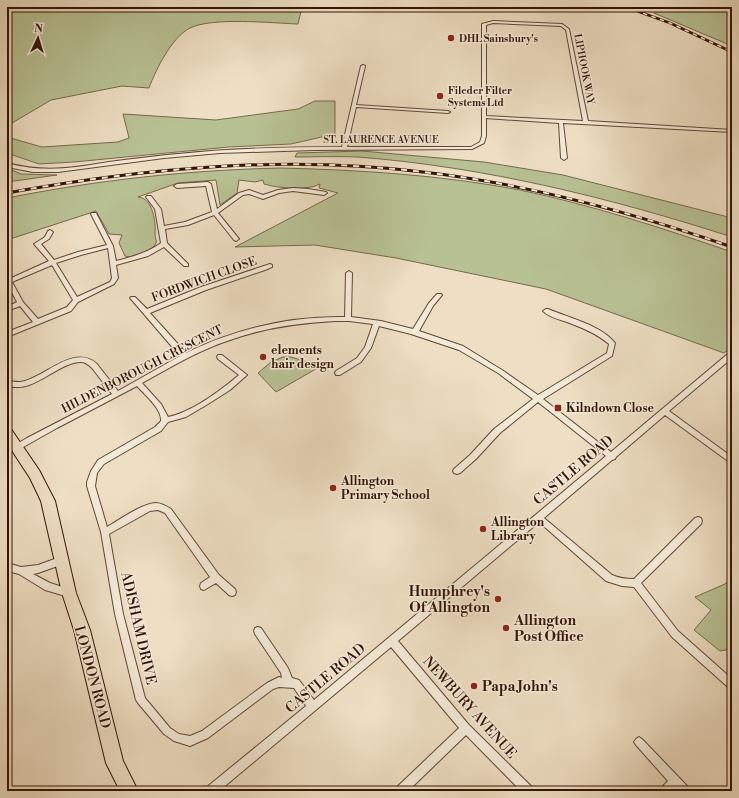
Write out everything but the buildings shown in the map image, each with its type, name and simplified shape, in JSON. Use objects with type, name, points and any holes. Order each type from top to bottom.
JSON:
[{"type":"main road","points":[[7,433],[18,447]]},
{"type":"main road","name":"LONDON ROAD","points":[[18,447],[42,486],[48,501],[63,560],[69,593],[82,630],[115,763],[129,791]]},
{"type":"street","name":"LIPHOOK WAY","points":[[485,117],[484,24],[492,22],[562,25],[568,30],[586,123]]},
{"type":"street","points":[[344,149],[363,66]]},
{"type":"street","points":[[354,106],[448,112]]},
{"type":"street","points":[[485,117],[732,131]]},
{"type":"street","name":"ST. LAURENCE AVENUE","points":[[7,165],[28,170],[51,172],[220,152],[472,148],[482,143],[485,117]]},
{"type":"street","points":[[561,122],[564,158]]},
{"type":"street","points":[[176,186],[208,184],[215,213],[236,239]]},
{"type":"street","points":[[162,228],[186,224],[215,213],[241,194],[249,192],[263,197],[276,191],[306,189],[324,193]]},
{"type":"street","points":[[149,197],[158,209],[164,244],[186,265]]},
{"type":"street","points":[[7,335],[69,308],[76,300],[112,283],[115,278],[110,246],[94,214]]},
{"type":"street","points":[[50,232],[47,238],[37,244],[53,262],[76,300]]},
{"type":"street","points":[[113,264],[142,257],[164,244]]},
{"type":"street","points":[[37,322],[21,303],[8,280],[80,253],[110,246]]},
{"type":"street","name":"FORDWICH CLOSE","points":[[146,312],[210,286],[233,278],[254,274],[270,266]]},
{"type":"street","points":[[348,319],[349,273]]},
{"type":"street","points":[[415,332],[431,305],[440,295]]},
{"type":"street","points":[[133,298],[185,357]]},
{"type":"street","points":[[7,309],[21,303]]},
{"type":"street","points":[[457,471],[498,431],[537,399],[610,354],[612,342],[604,335],[592,328],[546,311]]},
{"type":"street","name":"HILDENBOROUGH CRESCENT","points":[[18,447],[42,432],[185,357],[229,338],[266,327],[312,321],[348,319],[377,323],[415,332],[460,348],[495,368],[612,457]]},
{"type":"street","points":[[338,372],[359,360],[368,348],[377,323]]},
{"type":"street","name":"CASTLE ROAD","points":[[210,791],[313,707],[732,355]]},
{"type":"street","name":"ADISHAM DRIVE","points":[[220,357],[244,375],[227,388],[178,418],[165,420],[158,430],[101,462],[94,470],[91,478],[91,486],[105,532],[119,614],[141,700],[167,731],[177,738],[190,741],[205,735],[270,686],[279,682],[288,681]]},
{"type":"street","points":[[7,383],[15,386],[25,384],[72,361],[82,359],[90,362],[116,394]]},
{"type":"street","points":[[138,383],[163,413],[165,420]]},
{"type":"street","points":[[664,411],[732,461]]},
{"type":"street","points":[[105,532],[148,508],[155,506],[162,507],[168,511],[216,578],[232,592]]},
{"type":"street","points":[[538,517],[609,578],[622,583],[636,583],[698,521]]},
{"type":"street","points":[[21,571],[38,569],[63,560]]},
{"type":"street","points":[[7,567],[21,571],[48,587],[69,593]]},
{"type":"street","points":[[204,586],[216,578]]},
{"type":"street","points":[[636,583],[675,634],[732,685]]},
{"type":"street","points":[[258,631],[285,671],[288,681],[296,683],[313,707]]},
{"type":"street","name":"NEWBURY AVENUE","points":[[392,641],[466,728],[528,791]]},
{"type":"street","points":[[401,791],[466,728]]},
{"type":"street","points":[[639,742],[684,791]]},
{"type":"street","points":[[666,791],[674,781]]},
{"type":"green space","points":[[7,7],[302,7],[298,24],[227,22],[212,23],[190,28],[177,38],[165,54],[149,88],[122,86],[51,100],[7,126]]},
{"type":"green space","points":[[659,7],[732,7],[732,46],[654,13]]},
{"type":"green space","points":[[315,101],[335,101],[335,134],[291,144],[229,147],[74,162],[39,164],[7,153],[7,137],[42,147],[118,142],[129,138],[123,114],[216,120],[298,109]]},
{"type":"green space","points":[[362,151],[484,162],[563,175],[732,218],[732,237],[641,209],[501,176],[453,168],[358,157],[295,157],[297,153]]},
{"type":"green space","points":[[7,168],[21,174],[57,175],[7,182]]},
{"type":"green space","points":[[281,168],[401,174],[520,190],[627,218],[732,252],[732,347],[724,353],[546,289],[396,258],[315,245],[235,247],[338,193],[319,188],[320,184],[308,188],[292,188],[264,184],[263,180],[255,182],[239,180],[237,193],[220,205],[216,180],[178,183],[138,197],[143,198],[147,202],[152,211],[155,223],[156,242],[152,248],[140,254],[129,257],[125,256],[119,243],[122,235],[109,234],[96,211],[7,240],[7,198],[75,186],[144,177],[212,171]]},
{"type":"green space","points":[[283,357],[291,357],[321,366],[276,392],[258,373],[271,362]]},
{"type":"green space","points":[[732,577],[732,645],[726,650],[720,651],[694,630],[711,610],[695,597],[725,584]]},
{"type":"railway","points":[[626,7],[670,23],[732,52]]},
{"type":"railway","points":[[7,193],[111,177],[215,167],[267,165],[371,167],[463,177],[541,192],[618,211],[732,247]]},
{"type":"place","name":"DHL Sainsbury's","points":[[451,38]]},
{"type":"place","name":"Fileder Filter Systems Ltd","points":[[440,96]]},
{"type":"place","name":"elements hair design","points":[[263,357]]},
{"type":"place","name":"Kilndown Close","points":[[558,408]]},
{"type":"place","name":"Allington Primary School","points":[[333,488]]},
{"type":"place","name":"Allington Library","points":[[483,529]]},
{"type":"place","name":"Humphrey's Of Allington","points":[[498,599]]},
{"type":"place","name":"Allington Post Office","points":[[506,628]]},
{"type":"place","name":"Papa John's","points":[[474,686]]}]
